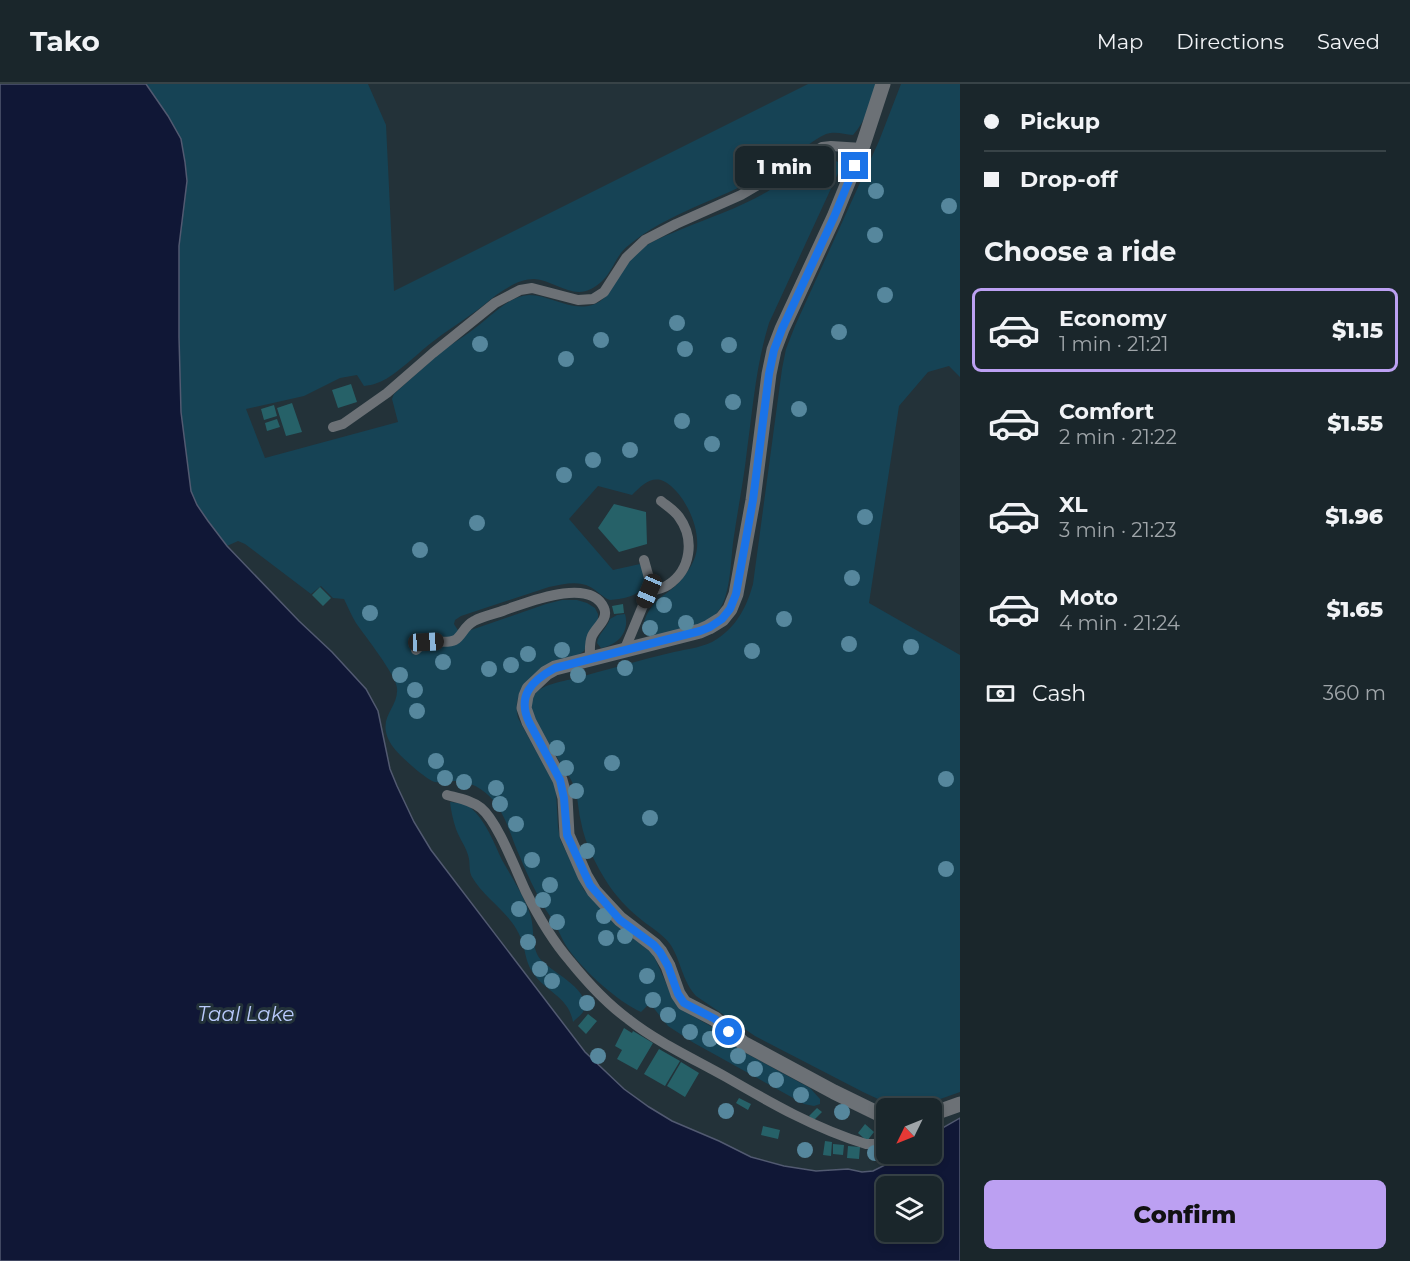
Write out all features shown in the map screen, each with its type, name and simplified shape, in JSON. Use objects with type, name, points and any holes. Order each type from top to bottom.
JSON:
[{"type":"street","points":[[876,1112],[743,1043],[715,1019],[684,1003],[660,952],[620,920],[590,885],[567,835],[560,780],[524,708],[529,689],[546,673],[562,666],[710,627],[722,619],[733,603],[739,584],[753,500],[774,350],[834,217],[862,148],[884,84]]},
{"type":"street","points":[[942,1110],[960,1104]]},
{"type":"lane","points":[[333,427],[343,424],[387,393],[433,353],[510,294],[532,288],[578,300],[593,299],[604,292],[632,250],[653,235],[741,195],[822,147],[862,148]]},
{"type":"lane","points":[[649,591],[666,586],[677,577],[683,569],[689,550],[683,524],[674,511],[661,501]]},
{"type":"lane","points":[[624,651],[649,591],[649,578],[644,560]]},
{"type":"lane","points":[[416,650],[426,642],[456,640],[473,621],[549,596],[578,593],[592,597],[604,608],[604,617],[591,640],[590,659]]},
{"type":"lane","points":[[447,795],[473,803],[487,814],[549,933],[568,960],[594,989],[627,1019],[736,1083],[804,1119],[866,1144],[876,1144]]},
{"type":"shaded area","points":[[146,84],[368,84],[386,125],[394,291],[808,84],[879,84],[865,117],[853,135],[826,134],[782,164],[745,185],[660,224],[623,250],[609,273],[591,289],[577,292],[541,280],[521,281],[496,295],[383,381],[364,386],[357,375],[340,378],[304,396],[246,409],[265,458],[398,422],[392,399],[394,394],[445,349],[509,302],[529,295],[570,305],[595,304],[607,295],[632,257],[650,243],[751,200],[809,164],[825,159],[839,163],[840,169],[769,323],[755,386],[729,578],[721,608],[709,619],[693,626],[650,637],[644,631],[644,622],[650,609],[686,574],[697,548],[696,531],[687,506],[671,486],[655,480],[645,483],[632,495],[598,486],[569,519],[613,570],[640,564],[645,578],[638,592],[610,600],[587,585],[574,583],[549,587],[461,616],[455,620],[454,624],[459,632],[471,630],[562,600],[577,600],[595,608],[598,620],[584,651],[520,693],[517,702],[518,718],[554,784],[560,839],[584,890],[613,922],[653,954],[674,1001],[682,1010],[714,1028],[740,1050],[810,1088],[820,1099],[820,1104],[814,1106],[804,1104],[694,1043],[668,1026],[649,1004],[641,1012],[622,1001],[592,976],[569,950],[544,907],[525,870],[505,820],[493,800],[485,792],[470,784],[459,781],[435,782],[431,780],[412,766],[391,744],[385,727],[395,702],[397,688],[386,665],[356,623],[344,599],[333,598],[321,586],[311,594],[245,544],[238,541],[227,546],[197,505],[191,491],[181,412],[179,246],[187,181],[185,162]]},
{"type":"shaded area","points":[[901,84],[960,84],[960,377],[949,366],[928,372],[899,406],[869,603],[960,655],[960,1092],[942,1098],[876,1098],[755,1036],[696,996],[670,944],[626,906],[599,869],[585,838],[573,784],[549,745],[532,711],[532,700],[535,694],[547,686],[707,644],[724,634],[740,615],[753,584],[786,349],[879,141]]},
{"type":"shaded area","points":[[625,614],[626,626],[621,637],[613,644],[601,648],[597,643],[610,619]]},
{"type":"shaded area","points":[[450,802],[469,806],[481,819],[528,910],[537,954],[582,995],[585,1003],[583,1012],[573,1022],[567,1006],[533,973],[515,926],[472,877],[468,855],[456,829]]},
{"type":"water","name":"Taal Lake","points":[[0,84],[146,84],[168,116],[181,139],[187,181],[179,246],[181,412],[191,491],[197,505],[227,546],[366,689],[378,711],[390,769],[414,822],[431,850],[585,1052],[624,1089],[672,1121],[751,1157],[784,1166],[816,1171],[848,1169],[862,1172],[873,1171],[887,1164],[942,1164],[942,1128],[960,1118],[960,1261],[0,1261]]},
{"type":"building","points":[[351,384],[357,402],[338,408],[332,390]]},
{"type":"building","points":[[292,403],[302,432],[286,436],[277,408]]},
{"type":"building","points":[[274,405],[277,416],[264,420],[261,409]]},
{"type":"building","points":[[277,419],[280,427],[267,431],[265,423]]},
{"type":"building","points":[[614,504],[646,512],[647,544],[619,552],[598,528]]},
{"type":"building","points":[[320,587],[331,598],[323,606],[312,595]]},
{"type":"building","points":[[623,604],[624,613],[614,614],[612,606]]},
{"type":"building","points":[[588,1014],[597,1021],[586,1034],[578,1026]]},
{"type":"building","points":[[624,1028],[653,1043],[637,1070],[617,1059],[622,1050],[615,1046]]},
{"type":"building","points":[[659,1049],[680,1061],[665,1086],[644,1074]]},
{"type":"building","points":[[681,1062],[699,1073],[685,1097],[667,1086]]},
{"type":"building","points":[[739,1098],[751,1104],[748,1110],[736,1103]]},
{"type":"building","points":[[817,1108],[822,1112],[814,1120],[809,1116]]},
{"type":"building","points":[[865,1124],[874,1132],[867,1141],[858,1133]]},
{"type":"building","points":[[763,1126],[780,1130],[778,1139],[761,1135]]},
{"type":"building","points":[[825,1141],[832,1142],[831,1156],[823,1155]]},
{"type":"building","points":[[833,1144],[844,1145],[843,1155],[833,1154]]},
{"type":"building","points":[[848,1146],[860,1147],[859,1159],[847,1158]]},
{"type":"route","points":[[729,1032],[715,1019],[684,1003],[660,952],[620,920],[590,885],[567,835],[563,789],[560,780],[525,714],[524,702],[529,689],[555,668],[700,631],[717,623],[730,609],[739,584],[774,350],[855,166]]}]
